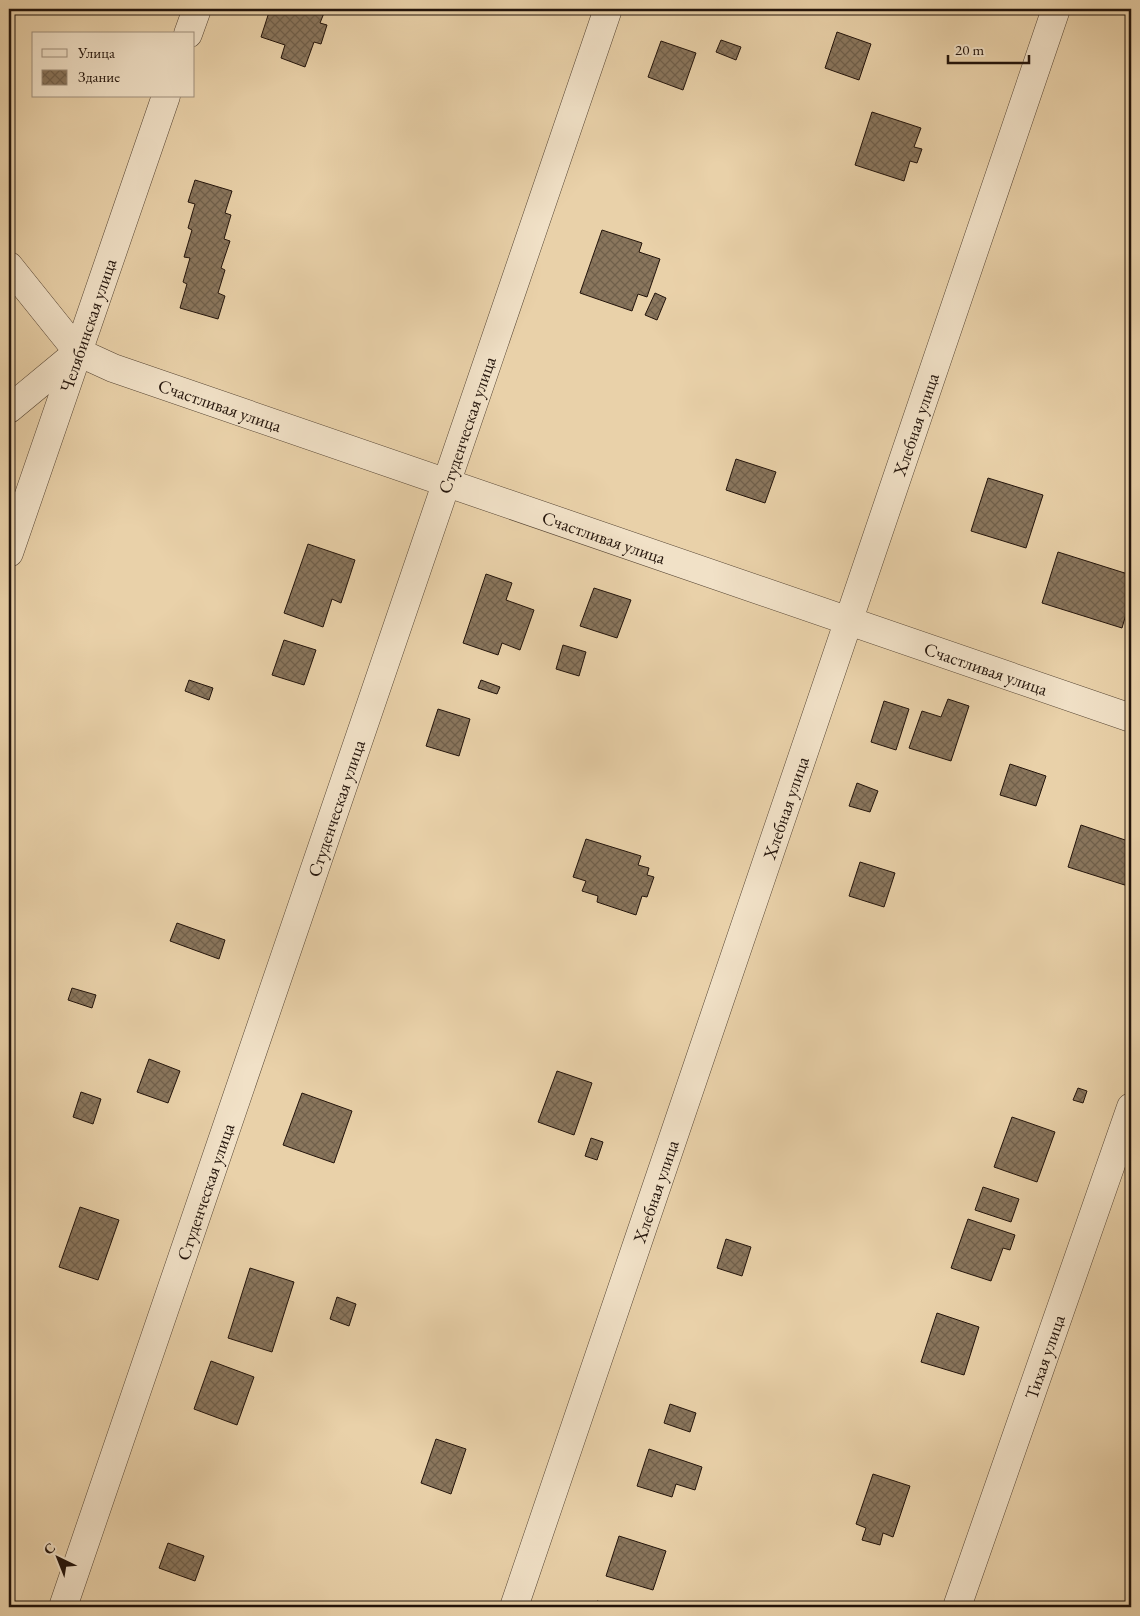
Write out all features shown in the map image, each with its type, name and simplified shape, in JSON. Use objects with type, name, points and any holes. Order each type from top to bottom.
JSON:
[{"type":"street","points":[[189,32],[197,9]]},
{"type":"street","name":"Студенческая улица","points":[[63,1607],[608,9]]},
{"type":"street","name":"Хлебная улица","points":[[514,1607],[1056,9]]},
{"type":"street","name":"Челябинская улица","points":[[9,553],[165,98]]},
{"type":"street","points":[[9,266],[78,352],[9,409]]},
{"type":"street","name":"Счастливая улица","points":[[78,352],[113,368],[1131,718]]},
{"type":"street","name":"Тихая улица","points":[[957,1607],[1131,1107]]},
{"type":"building","points":[[270,9],[313,9],[324,13],[320,23],[327,25],[321,44],[314,42],[305,67],[281,58],[285,45],[261,37]]},
{"type":"building","points":[[837,32],[871,44],[859,80],[825,68]]},
{"type":"building","points":[[721,40],[741,47],[736,60],[716,52]]},
{"type":"building","points":[[661,41],[696,53],[683,90],[648,77]]},
{"type":"building","points":[[872,112],[921,128],[914,147],[922,149],[917,163],[910,161],[904,181],[855,165]]},
{"type":"building","points":[[195,180],[232,191],[225,213],[231,215],[224,239],[230,241],[221,268],[225,270],[218,293],[225,296],[218,319],[180,308],[187,284],[183,282],[190,258],[184,257],[192,230],[188,228],[195,204],[188,202]]},
{"type":"building","points":[[602,230],[642,243],[639,252],[660,259],[647,297],[638,294],[632,311],[580,293]]},
{"type":"building","points":[[655,293],[666,298],[657,320],[645,315]]},
{"type":"building","points":[[736,459],[776,472],[765,503],[726,490]]},
{"type":"building","points":[[988,478],[1043,495],[1026,548],[971,531]]},
{"type":"building","points":[[308,544],[355,560],[341,603],[332,599],[323,627],[284,613]]},
{"type":"building","points":[[1058,552],[1131,575],[1131,597],[1122,628],[1042,603]]},
{"type":"building","points":[[486,574],[512,583],[506,600],[534,610],[520,650],[502,643],[498,655],[463,643]]},
{"type":"building","points":[[594,588],[631,600],[617,638],[580,626]]},
{"type":"building","points":[[284,640],[316,650],[304,685],[272,675]]},
{"type":"building","points":[[563,645],[586,652],[579,676],[556,669]]},
{"type":"building","points":[[189,680],[213,688],[209,700],[185,691]]},
{"type":"building","points":[[481,680],[500,687],[497,694],[478,688]]},
{"type":"building","points":[[948,699],[969,706],[951,761],[909,748],[922,711],[941,717]]},
{"type":"building","points":[[884,701],[909,709],[896,750],[871,742]]},
{"type":"building","points":[[438,709],[470,719],[459,756],[426,746]]},
{"type":"building","points":[[1010,764],[1046,776],[1036,806],[1000,795]]},
{"type":"building","points":[[857,783],[878,791],[870,812],[849,806]]},
{"type":"building","points":[[1081,825],[1131,842],[1131,887],[1068,867]]},
{"type":"building","points":[[586,839],[641,856],[638,865],[649,868],[647,875],[654,877],[647,897],[642,896],[636,915],[597,902],[598,896],[582,891],[586,881],[573,877]]},
{"type":"building","points":[[860,862],[895,873],[884,907],[849,896]]},
{"type":"building","points":[[177,923],[225,940],[219,959],[170,941]]},
{"type":"building","points":[[72,988],[96,995],[92,1008],[68,1000]]},
{"type":"building","points":[[149,1059],[180,1071],[168,1103],[137,1092]]},
{"type":"building","points":[[557,1071],[592,1083],[574,1135],[538,1122]]},
{"type":"building","points":[[1078,1088],[1087,1091],[1083,1103],[1073,1100]]},
{"type":"building","points":[[81,1092],[101,1099],[93,1124],[73,1117]]},
{"type":"building","points":[[302,1093],[352,1111],[334,1163],[283,1145]]},
{"type":"building","points":[[1012,1117],[1055,1132],[1037,1182],[994,1167]]},
{"type":"building","points":[[591,1138],[603,1142],[597,1160],[585,1156]]},
{"type":"building","points":[[983,1187],[1019,1199],[1011,1222],[975,1210]]},
{"type":"building","points":[[80,1207],[119,1220],[98,1280],[59,1267]]},
{"type":"building","points":[[968,1219],[1015,1235],[1010,1250],[1003,1248],[991,1281],[951,1268]]},
{"type":"building","points":[[726,1239],[751,1247],[742,1276],[717,1268]]},
{"type":"building","points":[[250,1268],[294,1282],[272,1352],[228,1338]]},
{"type":"building","points":[[337,1297],[356,1304],[349,1326],[330,1319]]},
{"type":"building","points":[[937,1313],[979,1327],[964,1375],[921,1362]]},
{"type":"building","points":[[211,1361],[254,1377],[237,1425],[194,1409]]},
{"type":"building","points":[[670,1404],[696,1413],[690,1432],[664,1423]]},
{"type":"building","points":[[436,1439],[466,1449],[451,1494],[421,1483]]},
{"type":"building","points":[[649,1449],[702,1467],[695,1490],[676,1484],[672,1497],[637,1486]]},
{"type":"building","points":[[873,1474],[910,1486],[893,1537],[883,1533],[880,1545],[862,1540],[866,1528],[856,1524]]},
{"type":"building","points":[[619,1536],[666,1551],[653,1590],[606,1576]]},
{"type":"building","points":[[168,1543],[204,1556],[195,1581],[159,1568]]},
{"type":"building","points":[[597,1601],[618,1607],[595,1607]]}]
